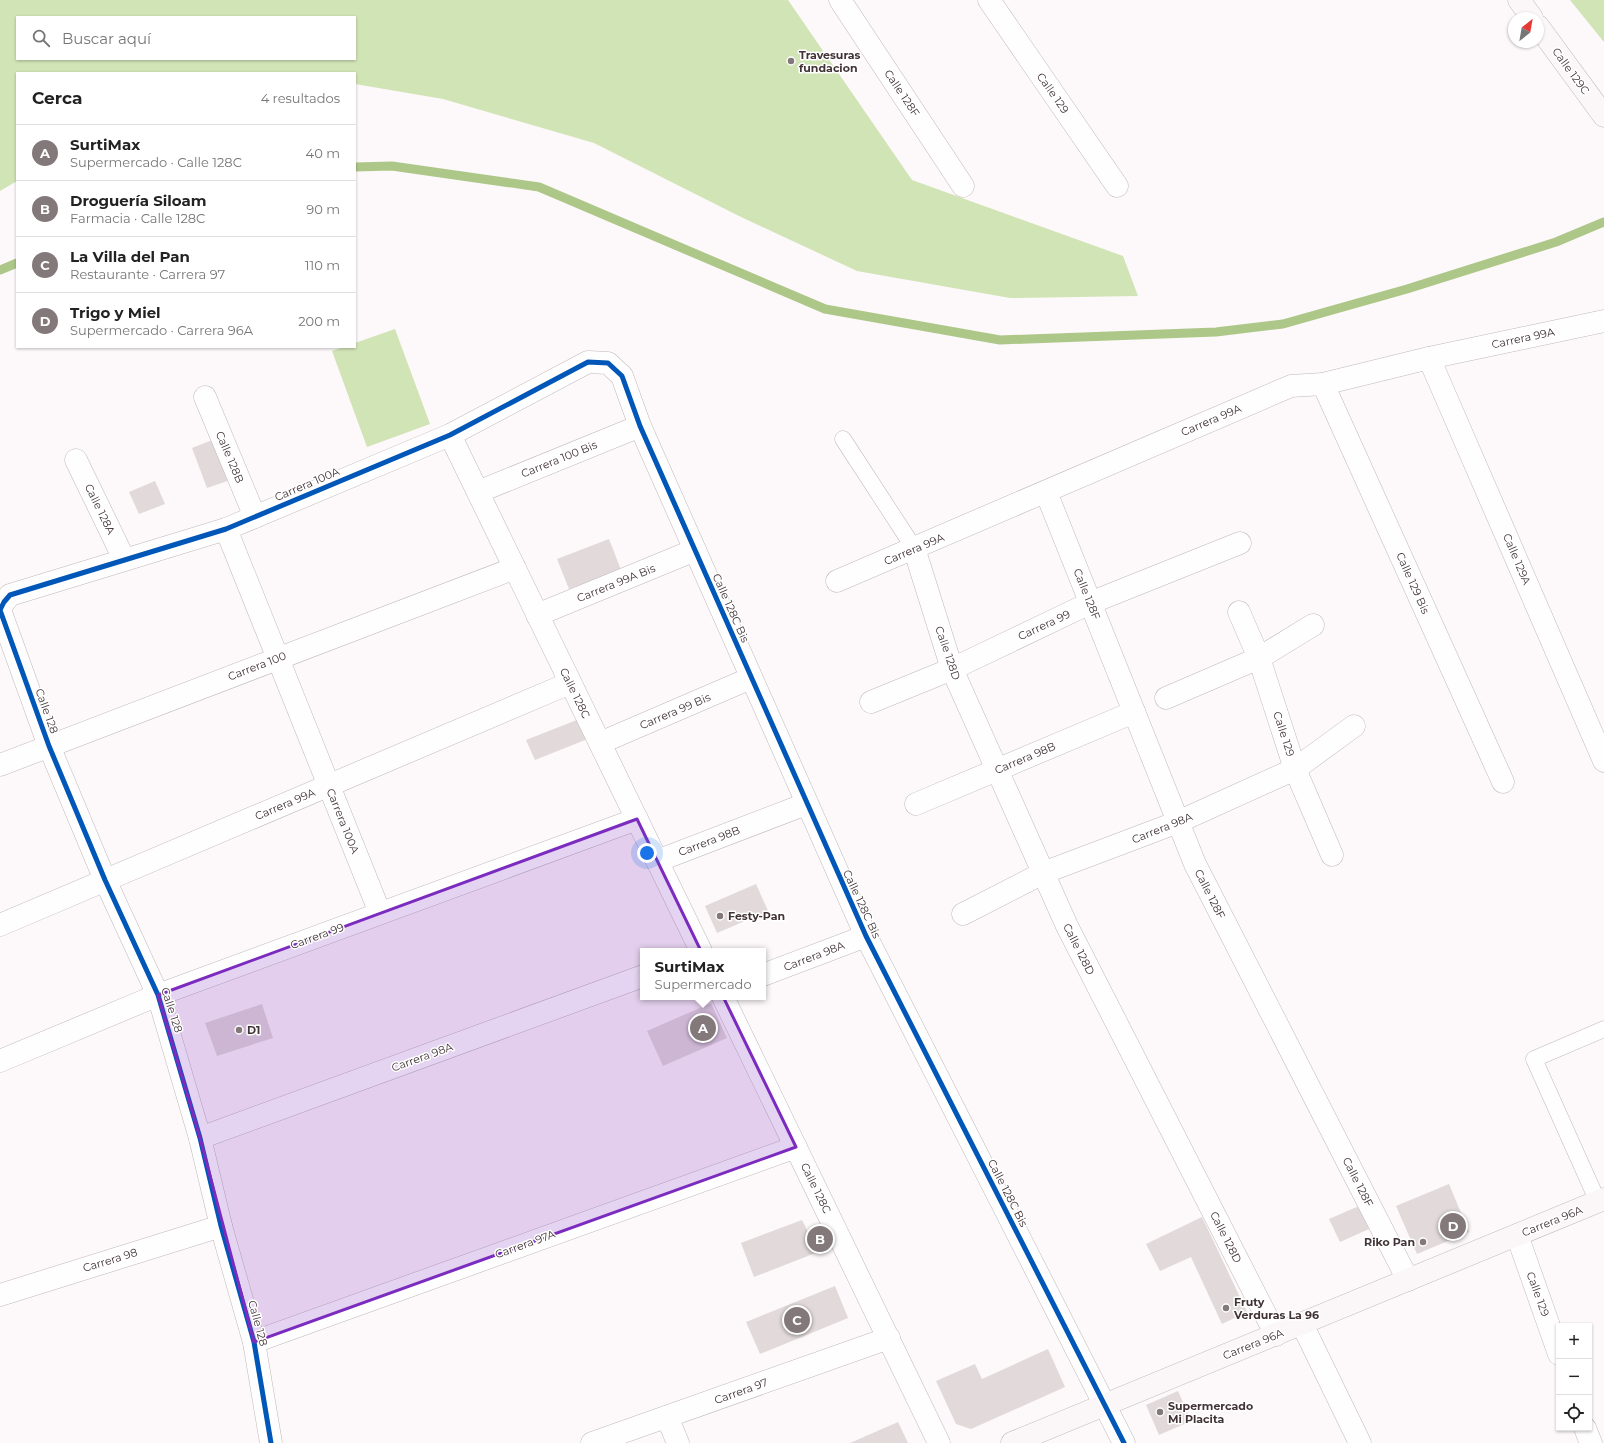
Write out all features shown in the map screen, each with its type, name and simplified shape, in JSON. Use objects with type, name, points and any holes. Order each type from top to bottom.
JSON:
[{"type":"street","name":"Calle 129","points":[[989,0],[1117,186]]},
{"type":"street","points":[[1519,0],[1528,12]]},
{"type":"street","name":"Calle 128F","points":[[845,2],[963,186]]},
{"type":"street","name":"Calle 129C","points":[[1544,34],[1604,116]]},
{"type":"street","name":"Carrera 99A","points":[[837,581],[1291,386],[1323,384],[1429,358],[1604,321]]},
{"type":"street","name":"Calle 129A","points":[[1429,358],[1604,761]]},
{"type":"street","name":"Carrera 100A","points":[[4,602],[10,595],[226,529],[450,435],[588,362],[608,363]]},
{"type":"street","name":"Calle 128C Bis","points":[[608,363],[622,376],[640,426],[806,804],[866,936],[1124,1443]]},
{"type":"street","name":"Calle 129 Bis","points":[[1323,384],[1504,782]]},
{"type":"street","name":"Calle 128B","points":[[205,396],[255,517]]},
{"type":"street","name":"Carrera 100 Bis","points":[[478,492],[640,426]]},
{"type":"street","name":"Calle 128C","points":[[450,435],[700,948]]},
{"type":"street","name":"Calle 128A","points":[[76,460],[124,559]]},
{"type":"street","name":"Calle 128F","points":[[1046,492],[1195,864],[1408,1280]]},
{"type":"street","name":"Carrera 100A","points":[[226,529],[380,913]]},
{"type":"street","name":"Carrera 99","points":[[871,702],[952,669],[1090,603],[1240,543]]},
{"type":"street","name":"Calle 128D","points":[[914,548],[952,669],[1067,926],[1276,1335]]},
{"type":"street","name":"Carrera 99A Bis","points":[[537,615],[695,550]]},
{"type":"street","name":"Carrera 100","points":[[0,764],[515,568]]},
{"type":"street","name":"Calle 128","points":[[4,602],[0,610],[49,746],[105,880],[158,995],[200,1138],[221,1226],[254,1342],[271,1443]]},
{"type":"street","name":"Calle 129","points":[[1239,612],[1259,658],[1295,769],[1332,855]]},
{"type":"street","points":[[1166,698],[1259,658],[1313,624]]},
{"type":"street","name":"Carrera 99 Bis","points":[[600,743],[751,678]]},
{"type":"street","name":"Carrera 99A","points":[[0,925],[570,683]]},
{"type":"street","name":"Carrera 98B","points":[[916,804],[1134,712]]},
{"type":"street","name":"Carrera 98A","points":[[963,914],[1043,873],[1178,822],[1295,769],[1354,726]]},
{"type":"street","name":"Carrera 98B","points":[[657,860],[806,804]]},
{"type":"street","name":"Carrera 99","points":[[0,1061],[158,995],[637,819]]},
{"type":"street","name":"Carrera 98A","points":[[766,974],[866,936]]},
{"type":"street","name":"Carrera 98A","points":[[200,1138],[640,977]]},
{"type":"street","name":"Calle 128C","points":[[724,1000],[940,1443]]},
{"type":"street","name":"Carrera 97A","points":[[254,1342],[796,1147]]},
{"type":"street","name":"Carrera 96A","points":[[1012,1443],[1601,1201]]},
{"type":"street","name":"Carrera 98","points":[[0,1295],[221,1226]]},
{"type":"street","name":"Calle 129","points":[[1517,1235],[1556,1346]]},
{"type":"street","points":[[1302,1324],[1360,1443]]},
{"type":"street","name":"Carrera 97","points":[[592,1443],[889,1338]]},
{"type":"street","points":[[666,1417],[678,1443]]},
{"type":"street","points":[[1586,1431],[1591,1443]]},
{"type":"lane","points":[[843,439],[914,548]]},
{"type":"lane","points":[[1601,1201],[1534,1059],[1604,1029]]},
{"type":"highlighted area","points":[[637,819],[796,1147],[254,1342],[200,1138],[158,995]]},
{"type":"green space","points":[[0,0],[788,0],[912,180],[1123,256],[1138,296],[1010,298],[857,271],[739,216],[594,143],[443,99],[356,84],[356,72],[16,72],[16,182],[0,191]]},
{"type":"green space","points":[[1570,0],[1604,0],[1604,42]]},
{"type":"green space","points":[[395,329],[430,424],[367,447],[332,351],[341,348],[356,348],[356,343]]},
{"type":"building","points":[[220,437],[236,478],[207,488],[192,448]]},
{"type":"building","points":[[155,481],[165,504],[139,514],[129,492]]},
{"type":"building","points":[[609,539],[621,570],[569,589],[557,559]]},
{"type":"building","points":[[582,718],[590,738],[535,760],[526,740]]},
{"type":"building","points":[[756,884],[768,911],[717,933],[705,906]]},
{"type":"building","points":[[711,1003],[727,1038],[663,1066],[647,1031]]},
{"type":"building","name":"D1","points":[[262,1004],[273,1038],[217,1056],[205,1023]]},
{"type":"building","points":[[1449,1184],[1469,1232],[1417,1254],[1396,1206]]},
{"type":"building","points":[[1359,1206],[1369,1229],[1340,1242],[1329,1219]]},
{"type":"building","points":[[1202,1217],[1247,1312],[1222,1324],[1191,1257],[1160,1271],[1146,1244]]},
{"type":"building","points":[[802,1220],[818,1252],[754,1277],[741,1243]]},
{"type":"building","points":[[835,1286],[848,1318],[760,1354],[746,1322]]},
{"type":"building","points":[[1048,1349],[1065,1387],[971,1429],[956,1424],[936,1381],[975,1364],[982,1379]]},
{"type":"building","points":[[1178,1391],[1191,1421],[1159,1435],[1146,1405]]},
{"type":"building","points":[[898,1422],[908,1443],[850,1443]]},
{"type":"waterway","points":[[356,167],[392,166],[539,187],[825,309],[1000,340],[1216,332],[1283,324],[1407,289],[1556,242],[1604,222]]},
{"type":"waterway","points":[[0,270],[16,263]]},
{"type":"cycle path","points":[[271,1443],[254,1342],[221,1226],[200,1138],[158,995],[105,880],[49,746],[0,610],[10,595],[226,529],[450,435],[588,362],[608,363],[622,376],[640,426],[866,936],[1124,1443]]},
{"type":"place","name":"Travesuras fundacion","points":[[791,61]]},
{"type":"place","name":"Festy-Pan","points":[[720,916]]},
{"type":"place","name":"SurtiMax","points":[[703,1028]]},
{"type":"place","name":"D1","points":[[239,1030]]},
{"type":"place","name":"Trigo y Miel","points":[[1453,1226]]},
{"type":"place","name":"Droguería Siloam","points":[[820,1239]]},
{"type":"place","name":"Riko Pan","points":[[1423,1242]]},
{"type":"place","name":"Fruty Verduras La 96","points":[[1226,1308]]},
{"type":"place","name":"La Villa del Pan","points":[[797,1320]]},
{"type":"place","name":"Supermercado Mi Placita","points":[[1160,1412]]}]
